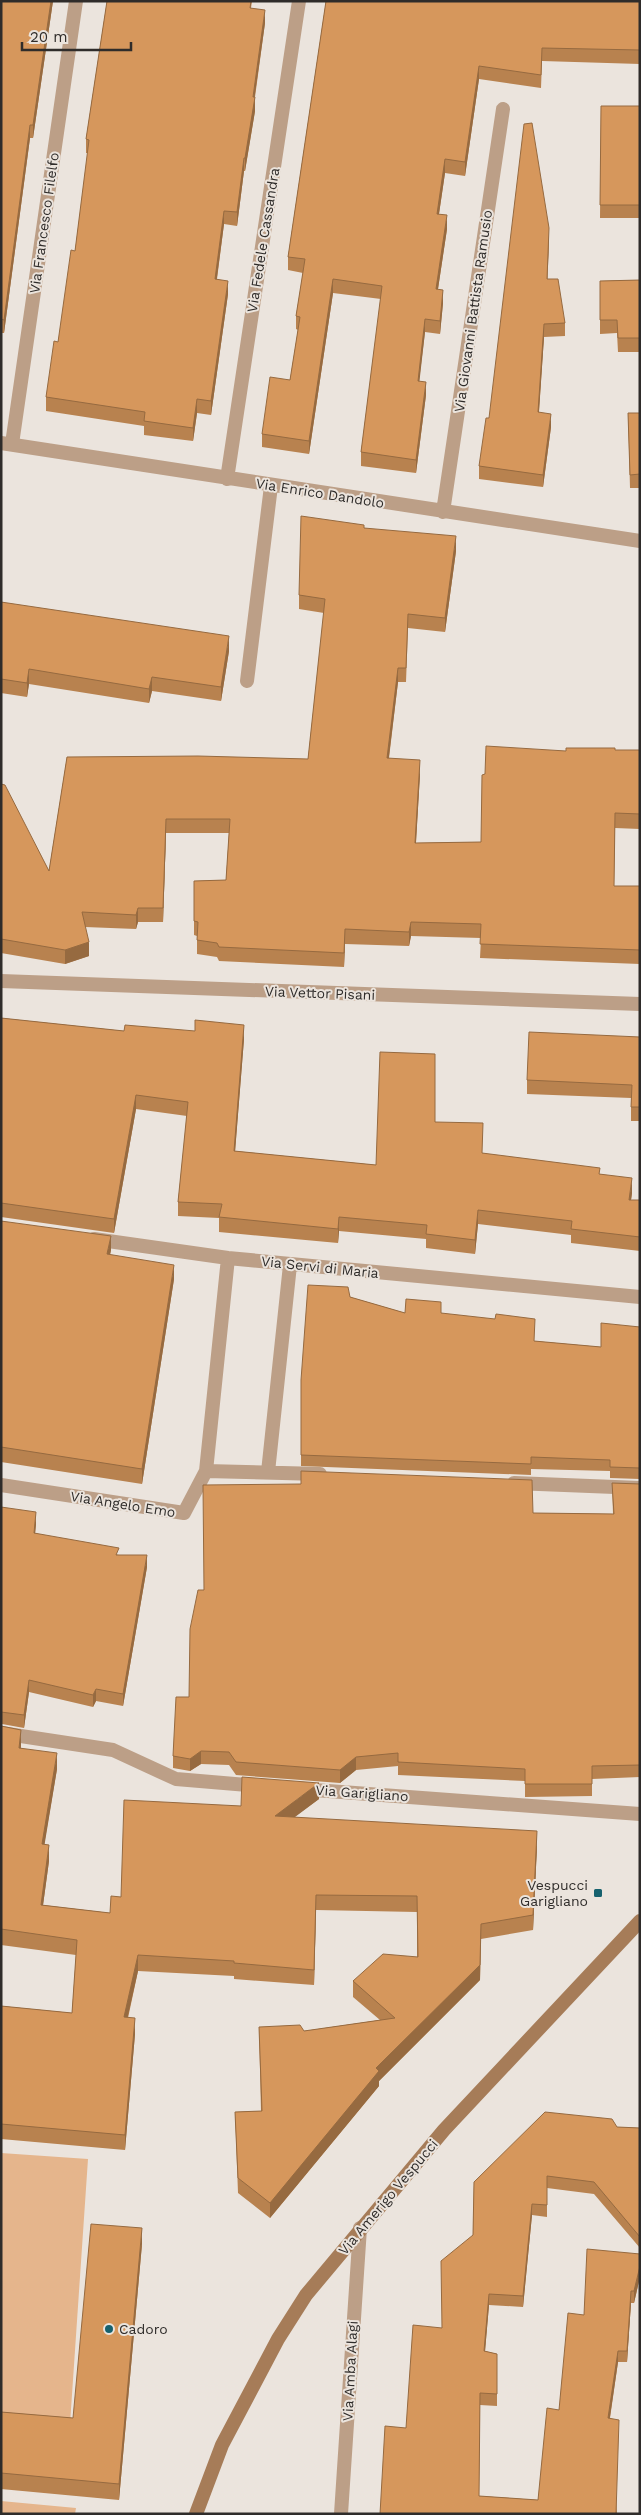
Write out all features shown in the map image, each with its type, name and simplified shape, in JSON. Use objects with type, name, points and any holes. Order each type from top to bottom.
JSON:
[{"type":"main road","name":"Via Amerigo Vespucci","points":[[196,2514],[222,2445],[278,2339],[306,2294],[444,2130],[640,1921]]},
{"type":"street","name":"Via Francesco Filelfo","points":[[7,443],[76,1]]},
{"type":"street","name":"Via Fedele Cassandra","points":[[227,479],[299,1]]},
{"type":"street","name":"Via Giovanni Battista Ramusio","points":[[443,512],[503,109]]},
{"type":"street","name":"Via Enrico Dandolo","points":[[7,443],[271,486],[640,541]]},
{"type":"street","points":[[247,681],[271,486]]},
{"type":"street","name":"Via Vettor Pisani","points":[[1,981],[640,1004]]},
{"type":"street","name":"Via Servi di Maria","points":[[80,1237],[290,1265],[640,1298]]},
{"type":"street","points":[[228,1258],[206,1471],[337,1475]]},
{"type":"street","points":[[268,1472],[290,1265]]},
{"type":"street","name":"Via Angelo Emo","points":[[1,1486],[184,1513],[206,1471]]},
{"type":"street","points":[[503,1482],[640,1488]]},
{"type":"street","name":"Via Garigliano","points":[[1,1733],[113,1750],[176,1779],[640,1814]]},
{"type":"street","name":"Via Amba Alagi","points":[[341,2514],[360,2228]]},
{"type":"shaded area","points":[[1,2153],[88,2159],[70,2424],[1,2418]]},
{"type":"shaded area","points":[[1,2501],[76,2508],[75,2514],[1,2514]]},
{"type":"building","points":[[1,1],[51,1],[33,125],[30,125],[4,320],[1,319]]},
{"type":"building","points":[[107,1],[251,1],[250,8],[265,10],[253,97],[255,97],[237,212],[224,211],[215,279],[228,281],[211,401],[197,399],[193,428],[144,421],[145,412],[46,397],[54,341],[58,342],[71,250],[75,251],[89,140],[86,139]]},
{"type":"building","points":[[326,1],[640,1],[640,50],[542,48],[541,75],[479,66],[465,162],[445,159],[437,214],[447,215],[436,289],[443,290],[440,321],[425,319],[418,381],[426,382],[416,460],[361,452],[382,286],[333,279],[309,441],[262,434],[270,377],[290,380],[300,317],[296,316],[305,259],[288,257]]},
{"type":"building","points":[[601,106],[640,106],[640,205],[600,205]]},
{"type":"building","points":[[532,123],[549,228],[547,279],[558,279],[565,323],[544,324],[538,412],[551,414],[543,475],[479,466],[486,418],[489,418],[524,124]]},
{"type":"building","points":[[640,280],[640,338],[618,338],[617,320],[600,320],[600,281]]},
{"type":"building","points":[[628,413],[640,413],[640,474],[630,475]]},
{"type":"building","points":[[301,516],[364,525],[364,528],[456,536],[445,618],[408,614],[406,668],[398,668],[387,758],[420,760],[415,843],[481,842],[482,775],[485,774],[486,746],[566,751],[566,748],[640,750],[640,814],[615,813],[614,886],[640,886],[640,950],[480,944],[481,924],[411,922],[409,932],[345,929],[344,953],[219,947],[217,943],[197,940],[198,922],[194,921],[194,881],[226,880],[230,819],[166,819],[163,908],[138,908],[136,915],[82,912],[89,942],[65,950],[1,939],[1,784],[5,785],[49,871],[67,757],[198,756],[308,759],[325,599],[299,595]]},
{"type":"building","points":[[1,602],[229,636],[221,687],[152,677],[149,689],[29,669],[27,683],[1,679]]},
{"type":"building","points":[[1,1018],[124,1031],[125,1025],[195,1031],[195,1020],[244,1025],[234,1151],[376,1165],[380,1052],[435,1054],[435,1122],[483,1123],[482,1153],[600,1168],[599,1174],[632,1178],[629,1200],[640,1200],[640,1237],[571,1229],[572,1221],[478,1210],[475,1240],[426,1234],[427,1225],[339,1217],[338,1229],[219,1217],[222,1204],[178,1202],[188,1102],[136,1095],[114,1219],[1,1203]]},
{"type":"building","points":[[529,1032],[640,1037],[640,1107],[631,1107],[632,1085],[527,1080]]},
{"type":"building","points":[[1,1221],[111,1236],[107,1254],[174,1265],[142,1469],[1,1447]]},
{"type":"building","points":[[308,1285],[348,1287],[350,1297],[405,1313],[406,1299],[441,1302],[441,1313],[495,1319],[496,1314],[535,1319],[534,1341],[601,1347],[601,1323],[640,1327],[640,1468],[610,1467],[610,1460],[531,1457],[531,1464],[301,1455],[301,1380]]},
{"type":"building","points":[[301,1471],[532,1480],[533,1513],[614,1514],[612,1483],[640,1484],[640,1765],[592,1766],[592,1784],[525,1784],[525,1769],[398,1762],[398,1753],[356,1757],[340,1770],[236,1762],[229,1752],[201,1751],[190,1759],[173,1756],[176,1697],[189,1697],[190,1629],[198,1590],[204,1590],[203,1485],[301,1484]]},
{"type":"building","points":[[1,1507],[36,1512],[34,1533],[119,1548],[116,1555],[147,1555],[123,1694],[96,1689],[93,1695],[29,1680],[24,1715],[1,1712]]},
{"type":"building","points":[[1,1726],[21,1730],[19,1748],[57,1753],[42,1844],[49,1845],[41,1905],[110,1913],[111,1896],[121,1897],[124,1800],[241,1806],[242,1777],[319,1783],[275,1816],[537,1831],[533,1915],[481,1924],[480,1965],[376,2068],[379,2071],[270,2203],[238,2178],[235,2112],[262,2111],[259,2027],[300,2025],[304,2031],[395,2018],[353,1981],[383,1954],[418,1957],[417,1896],[316,1895],[314,1970],[234,1963],[234,1961],[138,1955],[124,2017],[135,2018],[125,2135],[1,2124],[1,2006],[72,2013],[77,1940],[1,1929]]},
{"type":"building","points":[[545,2112],[612,2119],[617,2127],[640,2128],[640,2237],[594,2182],[547,2176],[547,2205],[532,2204],[523,2296],[489,2294],[484,2351],[497,2354],[497,2394],[480,2393],[479,2496],[538,2500],[547,2408],[559,2410],[568,2313],[584,2315],[587,2249],[640,2254],[640,2266],[634,2291],[631,2291],[627,2351],[618,2351],[608,2418],[619,2420],[616,2514],[380,2514],[385,2426],[406,2428],[413,2325],[442,2328],[441,2261],[473,2235],[474,2182]]},
{"type":"building","name":"Cadoro","points":[[91,2224],[142,2228],[119,2484],[1,2473],[1,2412],[73,2418]]},
{"type":"place","name":"Vespucci Garigliano","points":[[598,1893]]},
{"type":"place","name":"Cadoro","points":[[109,2329]]}]
